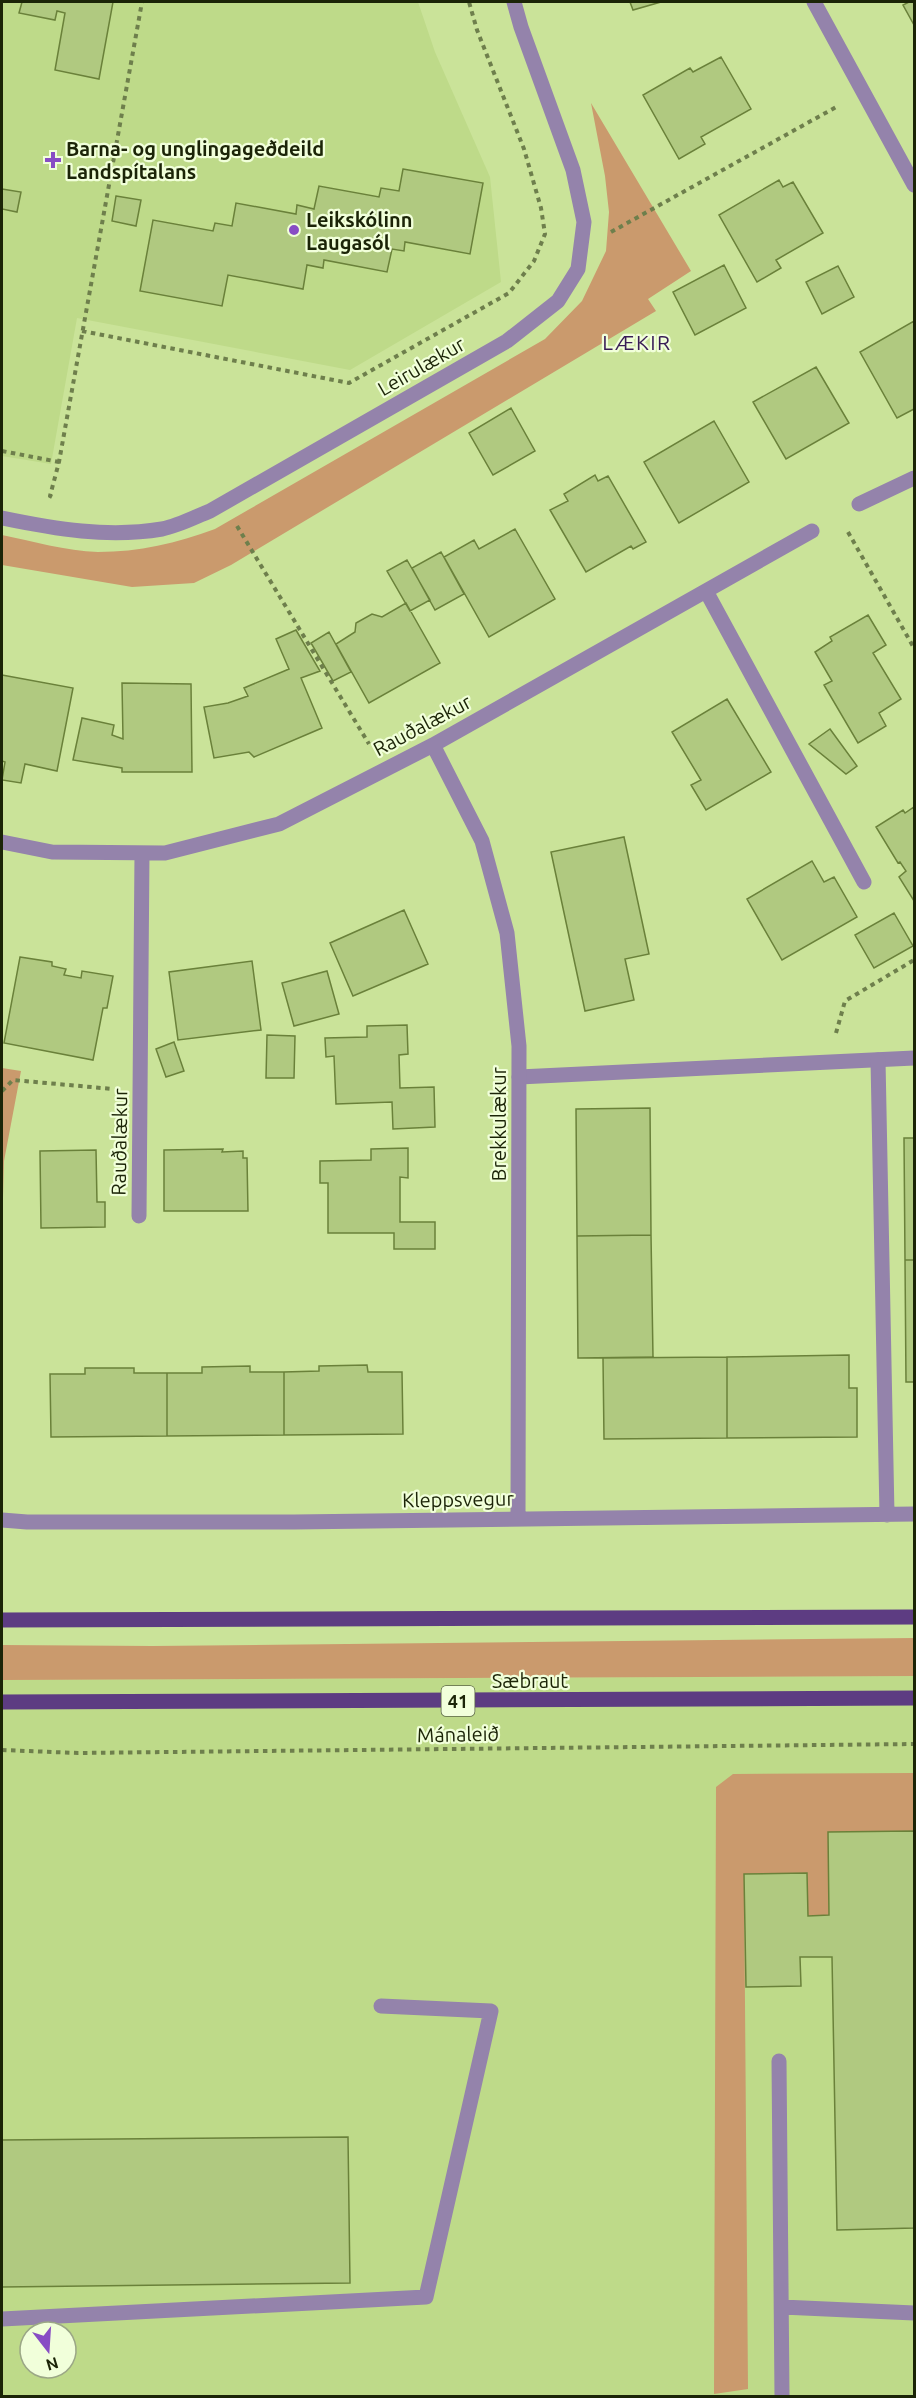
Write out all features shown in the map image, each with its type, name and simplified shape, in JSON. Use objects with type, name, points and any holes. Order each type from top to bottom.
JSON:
[{"type":"main road","points":[[2,1620],[915,1617]]},
{"type":"main road","name":"Sæbraut","points":[[2,1702],[915,1698]]},
{"type":"street","name":"Leirulækur","points":[[2,518],[48,528],[109,534],[164,529],[210,511],[507,341],[558,301],[578,269],[584,222],[573,170],[514,2]]},
{"type":"street","points":[[814,2],[915,185]]},
{"type":"street","points":[[859,504],[915,478]]},
{"type":"street","name":"Rauðalækur","points":[[2,842],[52,852],[165,853],[279,824],[433,745],[812,531]]},
{"type":"street","points":[[706,591],[864,882]]},
{"type":"street","name":"Brekkulækur","points":[[433,745],[482,841],[507,933],[519,1046],[518,1519]]},
{"type":"street","name":"Rauðalækur","points":[[139,1216],[142,853]]},
{"type":"street","points":[[519,1077],[915,1059]]},
{"type":"street","points":[[878,1060],[887,1515]]},
{"type":"street","name":"Kleppsvegur","points":[[2,1520],[27,1522],[294,1522],[915,1514]]},
{"type":"street","points":[[2,2319],[426,2297],[491,2011],[381,2006]]},
{"type":"street","points":[[780,2061],[782,2397]]},
{"type":"street","points":[[782,2307],[915,2313]]},
{"type":"path","points":[[51,496],[142,2]]},
{"type":"path","points":[[82,331],[349,383],[509,292],[534,261],[545,234],[543,216],[524,149],[477,30],[470,2]]},
{"type":"path","points":[[605,236],[864,92]]},
{"type":"path","points":[[2,451],[59,462]]},
{"type":"path","points":[[234,521],[369,744]]},
{"type":"path","points":[[844,526],[915,648]]},
{"type":"path","points":[[827,1062],[845,1001],[915,960]]},
{"type":"path","points":[[2,1091],[13,1080],[140,1092]]},
{"type":"path","name":"Mánaleið","points":[[2,1750],[78,1753],[915,1744]]},
{"type":"shaded area","name":"Leikskólinn Laugasól","points":[[2,2],[418,2],[435,52],[490,177],[501,282],[350,370],[77,318],[51,464],[2,456]]},
{"type":"shaded area","points":[[591,103],[691,271],[648,299],[656,311],[231,565],[194,583],[132,587],[2,565],[2,535],[74,550],[113,552],[158,546],[215,529],[545,339],[582,301],[606,251],[609,212],[605,176]]},
{"type":"shaded area","points":[[2,1068],[21,1071],[4,1161],[2,1234]]},
{"type":"shaded area","points":[[914,1638],[914,1676],[2,1680],[2,1645],[153,1646]]},
{"type":"shaded area","points":[[914,1676],[914,2396],[2,2396],[2,1680]]},
{"type":"shaded area","points":[[914,1773],[914,1831],[828,1833],[829,1915],[808,1916],[807,1873],[744,1874],[748,2389],[714,2394],[716,1787],[733,1774]]},
{"type":"building","points":[[22,2],[113,2],[99,79],[55,70],[65,13],[57,11],[55,20],[19,13]]},
{"type":"building","points":[[630,2],[661,2],[633,10]]},
{"type":"building","points":[[914,2],[914,25],[903,5]]},
{"type":"building","points":[[721,57],[751,109],[701,137],[705,144],[679,159],[643,95],[690,68],[693,72]]},
{"type":"building","points":[[403,169],[483,183],[470,254],[405,242],[404,251],[392,249],[387,272],[324,260],[323,268],[307,265],[303,289],[228,275],[222,306],[140,291],[153,220],[213,231],[215,223],[232,226],[236,203],[296,214],[297,205],[314,209],[319,186],[379,197],[381,188],[399,191]]},
{"type":"building","points":[[779,180],[783,187],[793,182],[823,233],[776,260],[781,268],[757,282],[719,215]]},
{"type":"building","points":[[2,189],[21,192],[17,212],[2,209]]},
{"type":"building","points":[[116,196],[141,200],[136,226],[112,221]]},
{"type":"building","points":[[724,265],[746,308],[695,335],[673,292]]},
{"type":"building","points":[[838,266],[854,297],[822,314],[806,282]]},
{"type":"building","points":[[914,321],[914,409],[897,418],[860,352]]},
{"type":"building","points":[[816,367],[849,423],[786,459],[753,402]]},
{"type":"building","points":[[511,408],[535,451],[493,475],[469,433]]},
{"type":"building","points":[[714,421],[749,482],[679,523],[644,462]]},
{"type":"building","points":[[595,475],[598,481],[608,476],[646,542],[633,549],[631,546],[586,572],[550,510],[568,501],[564,494]]},
{"type":"building","points":[[515,529],[555,599],[489,637],[444,557],[474,540],[479,549]]},
{"type":"building","points":[[441,552],[464,594],[435,610],[412,568]]},
{"type":"building","points":[[407,560],[430,600],[410,611],[387,571]]},
{"type":"building","points":[[406,603],[440,663],[369,703],[336,644],[355,632],[356,623],[372,614],[382,617]]},
{"type":"building","points":[[868,615],[886,645],[873,653],[901,699],[879,713],[886,726],[858,743],[824,685],[832,681],[815,652],[832,641],[830,637]]},
{"type":"building","points":[[296,630],[320,671],[301,678],[322,728],[254,757],[249,752],[214,758],[204,707],[228,703],[248,696],[244,688],[289,669],[276,639]]},
{"type":"building","points":[[329,632],[351,672],[333,681],[311,643]]},
{"type":"building","points":[[2,675],[73,688],[57,771],[25,764],[21,783],[2,780],[5,762],[2,761]]},
{"type":"building","points":[[122,683],[191,684],[192,772],[122,772],[122,768],[73,760],[82,718],[114,725],[112,735],[123,739]]},
{"type":"building","points":[[727,699],[771,772],[706,810],[691,785],[701,780],[672,732]]},
{"type":"building","points":[[830,729],[857,766],[846,774],[809,744]]},
{"type":"building","points":[[914,807],[914,901],[899,877],[906,871],[900,862],[898,863],[876,827],[903,810],[905,813]]},
{"type":"building","points":[[624,837],[649,954],[625,959],[634,1000],[585,1011],[551,852]]},
{"type":"building","points":[[812,861],[824,882],[834,877],[857,917],[782,960],[747,899]]},
{"type":"building","points":[[404,910],[428,964],[353,996],[330,943]]},
{"type":"building","points":[[894,913],[913,946],[874,968],[855,935]]},
{"type":"building","points":[[20,957],[52,962],[52,966],[66,969],[64,975],[81,978],[82,971],[113,976],[107,1008],[103,1008],[93,1060],[4,1043]]},
{"type":"building","points":[[252,961],[261,1030],[178,1040],[169,972]]},
{"type":"building","points":[[327,971],[339,1014],[294,1026],[282,983]]},
{"type":"building","points":[[407,1025],[408,1054],[399,1055],[400,1088],[434,1087],[435,1127],[393,1129],[392,1102],[336,1104],[334,1056],[326,1057],[325,1038],[367,1037],[367,1026]]},
{"type":"building","points":[[267,1035],[295,1036],[294,1078],[266,1078]]},
{"type":"building","points":[[174,1042],[184,1071],[166,1077],[156,1049]]},
{"type":"building","points":[[650,1108],[651,1235],[577,1236],[576,1109]]},
{"type":"building","points":[[904,1138],[914,1138],[914,1260],[905,1260]]},
{"type":"building","points":[[408,1148],[408,1178],[400,1177],[400,1222],[435,1222],[435,1249],[394,1249],[394,1233],[328,1233],[328,1183],[320,1183],[320,1161],[371,1160],[371,1149]]},
{"type":"building","points":[[223,1149],[222,1152],[243,1151],[243,1158],[247,1158],[248,1211],[164,1211],[164,1150]]},
{"type":"building","points":[[96,1150],[97,1202],[105,1202],[105,1227],[41,1228],[40,1151]]},
{"type":"building","points":[[651,1235],[653,1357],[578,1358],[577,1236]]},
{"type":"building","points":[[905,1260],[914,1260],[914,1382],[906,1382]]},
{"type":"building","points":[[849,1355],[849,1388],[857,1388],[857,1437],[727,1438],[727,1357]]},
{"type":"building","points":[[727,1357],[727,1438],[604,1439],[603,1358]]},
{"type":"building","points":[[367,1365],[368,1372],[402,1372],[403,1434],[284,1435],[284,1372],[319,1371],[319,1366]]},
{"type":"building","points":[[250,1366],[250,1372],[284,1372],[284,1435],[167,1436],[167,1373],[202,1373],[202,1367]]},
{"type":"building","points":[[85,1368],[134,1368],[134,1373],[167,1373],[167,1436],[51,1437],[50,1374],[85,1374]]},
{"type":"building","points":[[914,1831],[914,2228],[837,2230],[832,1957],[800,1957],[801,1986],[746,1987],[744,1874],[807,1873],[808,1916],[829,1915],[828,1832]]},
{"type":"building","points":[[348,2137],[350,2283],[2,2287],[2,2140]]},
{"type":"place","name":"Barna- og unglingageðdeild Landspítalans","points":[[53,160]]},
{"type":"place","name":"Leikskólinn Laugasól","points":[[294,230]]},
{"type":"district","name":"LÆKIR","points":[[637,342]]}]
